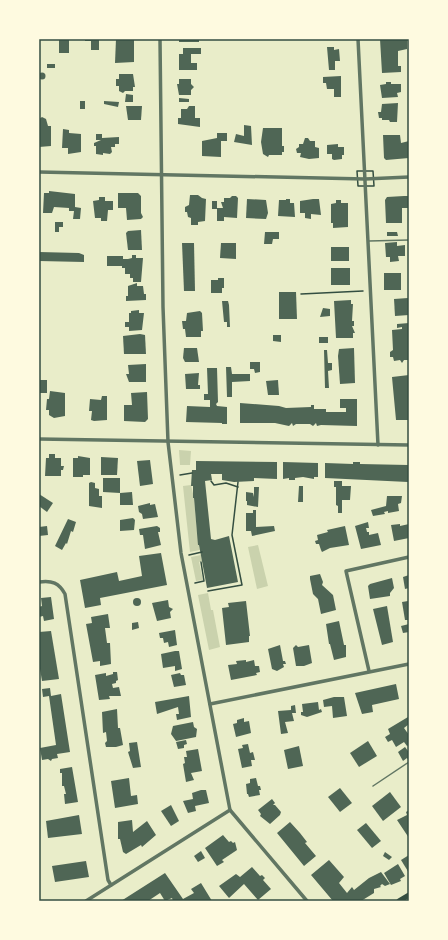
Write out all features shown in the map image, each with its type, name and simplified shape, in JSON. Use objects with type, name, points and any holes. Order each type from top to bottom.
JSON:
[{"type":"main road","points":[[399,901],[409,895]]},
{"type":"street","points":[[160,39],[160,174],[168,442],[181,553],[230,810],[307,901]]},
{"type":"street","points":[[358,39],[378,445]]},
{"type":"street","points":[[39,172],[366,179],[409,177]]},
{"type":"street","points":[[39,439],[409,445]]},
{"type":"street","points":[[369,671],[346,571],[409,557]]},
{"type":"street","points":[[39,582],[48,581],[56,583],[65,594],[108,880],[111,885]]},
{"type":"street","points":[[210,704],[409,664]]},
{"type":"street","points":[[86,901],[230,810]]},
{"type":"lane","points":[[368,241],[409,240]]},
{"type":"lane","points":[[373,786],[409,762]]},
{"type":"path","points":[[300,294],[362,292]]},
{"type":"path","points":[[180,475],[192,474]]},
{"type":"path","points":[[211,481],[214,485],[226,483],[238,487]]},
{"type":"path","points":[[208,591],[242,585],[232,535],[238,482]]},
{"type":"path","points":[[189,555],[202,552]]},
{"type":"path","points":[[195,583],[204,581],[201,562]]},
{"type":"green space","points":[[179,450],[191,451],[190,465],[180,465]]},
{"type":"green space","points":[[191,485],[194,498],[198,545],[200,550],[190,552],[183,486]]},
{"type":"green space","points":[[258,545],[268,586],[257,589],[248,547]]},
{"type":"green space","points":[[201,555],[202,561],[199,562],[203,580],[196,581],[191,557]]},
{"type":"green space","points":[[208,593],[220,647],[209,650],[198,595]]},
{"type":"building","points":[[59,39],[69,39],[69,53],[59,53]]},
{"type":"building","points":[[85,39],[99,39],[99,50],[91,50],[91,41],[85,41]]},
{"type":"building","points":[[116,39],[134,39],[134,62],[115,63]]},
{"type":"building","points":[[179,39],[199,39],[199,42],[179,42]]},
{"type":"building","points":[[380,39],[407,40],[407,49],[398,51],[398,66],[401,66],[401,72],[382,73]]},
{"type":"building","points":[[327,47],[334,47],[334,50],[339,49],[340,61],[335,61],[335,70],[329,70]]},
{"type":"building","points":[[183,48],[201,48],[201,54],[191,54],[191,63],[197,63],[197,70],[179,70],[179,54],[183,54]]},
{"type":"building","points":[[47,64],[55,64],[55,68],[47,68]]},
{"type":"building","points":[[42,72],[45,73],[45,79],[42,80],[39,79],[38,76],[39,73]]},
{"type":"building","points":[[119,74],[133,74],[135,87],[133,87],[133,91],[125,91],[123,93],[119,91],[119,86],[116,86],[116,79],[119,79]]},
{"type":"building","points":[[341,76],[341,97],[334,97],[334,89],[327,89],[326,83],[323,83],[323,77]]},
{"type":"building","points":[[179,79],[191,79],[191,84],[194,87],[191,90],[191,95],[179,95],[177,84],[179,84]]},
{"type":"building","points":[[386,82],[391,82],[391,84],[401,84],[401,92],[397,93],[398,97],[382,98],[380,85],[386,84]]},
{"type":"building","points":[[126,94],[133,95],[133,102],[125,102]]},
{"type":"building","points":[[179,98],[189,99],[189,102],[179,102]]},
{"type":"building","points":[[80,101],[85,101],[85,109],[80,109]]},
{"type":"building","points":[[104,101],[119,102],[118,107],[104,104]]},
{"type":"building","points":[[398,103],[397,122],[390,122],[389,120],[382,120],[382,118],[379,118],[378,112],[381,112],[382,104]]},
{"type":"building","points":[[126,106],[142,106],[141,120],[128,120]]},
{"type":"building","points":[[189,106],[195,106],[195,118],[200,118],[200,127],[178,124],[178,118],[181,118],[181,109],[187,109]]},
{"type":"building","points":[[42,117],[46,119],[48,126],[51,126],[51,146],[39,147],[39,119]]},
{"type":"building","points":[[244,125],[251,126],[252,145],[234,142],[236,134],[244,136]]},
{"type":"building","points":[[263,128],[282,128],[282,146],[284,146],[284,152],[282,152],[282,155],[269,155],[268,157],[263,154],[261,142]]},
{"type":"building","points":[[63,129],[69,130],[69,133],[81,134],[81,152],[68,154],[68,148],[62,148]]},
{"type":"building","points":[[217,133],[227,133],[227,141],[221,141],[221,157],[202,156],[202,141],[217,138]]},
{"type":"building","points":[[96,134],[102,134],[102,138],[119,137],[119,144],[115,144],[115,147],[111,147],[112,152],[110,154],[96,154],[96,146],[94,146],[94,143],[101,140],[96,140]]},
{"type":"building","points":[[383,135],[400,135],[401,143],[409,141],[409,158],[386,160],[384,158]]},
{"type":"building","points":[[305,138],[308,138],[310,141],[315,141],[315,147],[319,148],[319,158],[309,159],[300,157],[301,153],[297,153],[296,149],[299,147],[299,144],[303,144]]},
{"type":"building","points":[[338,144],[338,147],[344,147],[344,155],[342,155],[342,159],[334,160],[332,159],[332,154],[327,154],[327,145]]},
{"type":"building","points":[[49,191],[75,194],[75,207],[81,208],[80,219],[73,219],[74,211],[69,211],[69,208],[54,207],[52,213],[43,213],[44,193],[49,193]]},
{"type":"building","points":[[118,193],[138,193],[141,196],[141,213],[143,217],[141,219],[127,220],[126,208],[118,208]]},
{"type":"building","points":[[190,195],[198,195],[206,199],[205,221],[198,222],[198,225],[191,225],[191,218],[188,217],[187,212],[185,212],[185,207],[189,205]]},
{"type":"building","points":[[232,196],[236,196],[238,198],[237,218],[224,217],[224,221],[217,221],[217,209],[212,209],[212,201],[217,201],[217,208],[223,208],[221,202],[224,202],[224,198],[230,198]]},
{"type":"building","points":[[409,196],[409,208],[402,208],[402,223],[386,223],[385,200],[387,197]]},
{"type":"building","points":[[99,197],[105,197],[105,201],[113,201],[113,210],[108,210],[107,221],[101,221],[101,218],[95,218],[93,201],[99,200]]},
{"type":"building","points":[[247,199],[266,200],[268,213],[266,219],[246,218]]},
{"type":"building","points":[[290,199],[290,203],[294,203],[295,217],[278,216],[279,200]]},
{"type":"building","points":[[319,199],[321,215],[311,214],[311,219],[305,218],[305,213],[300,213],[300,201]]},
{"type":"building","points":[[336,200],[341,200],[341,203],[348,203],[348,227],[333,228],[333,223],[331,223],[331,204],[336,203]]},
{"type":"building","points":[[55,222],[63,222],[63,227],[59,227],[59,232],[55,232]]},
{"type":"building","points":[[141,230],[142,250],[128,250],[126,233],[128,231]]},
{"type":"building","points":[[265,232],[279,232],[279,239],[273,239],[272,244],[264,244]]},
{"type":"building","points":[[387,232],[397,232],[398,236],[387,236]]},
{"type":"building","points":[[397,242],[397,246],[405,245],[405,256],[398,256],[399,261],[390,262],[390,257],[386,257],[385,243]]},
{"type":"building","points":[[182,243],[194,243],[195,291],[184,291]]},
{"type":"building","points":[[221,243],[236,243],[236,259],[220,258]]},
{"type":"building","points":[[331,247],[349,247],[349,261],[331,261]]},
{"type":"building","points":[[39,252],[79,253],[84,255],[84,262],[39,261]]},
{"type":"building","points":[[132,255],[136,255],[136,258],[143,258],[141,282],[133,282],[133,278],[130,278],[130,274],[125,274],[125,268],[122,268],[122,266],[107,266],[107,256],[123,256],[123,259],[128,259],[132,258]]},
{"type":"building","points":[[331,268],[350,268],[350,285],[331,285]]},
{"type":"building","points":[[384,273],[401,273],[401,290],[384,290]]},
{"type":"building","points":[[218,278],[224,278],[224,288],[222,288],[222,293],[211,293],[211,280],[218,280]]},
{"type":"building","points":[[137,283],[137,286],[143,286],[144,294],[146,294],[146,300],[126,301],[126,296],[128,296],[128,286]]},
{"type":"building","points":[[279,292],[296,292],[297,319],[279,319]]},
{"type":"building","points":[[408,298],[409,315],[395,316],[394,299]]},
{"type":"building","points":[[351,300],[351,304],[353,304],[352,321],[354,321],[354,326],[352,326],[355,333],[353,333],[353,338],[336,338],[334,301]]},
{"type":"building","points":[[222,301],[228,301],[230,327],[227,327],[227,322],[224,322]]},
{"type":"building","points":[[323,308],[330,309],[330,316],[320,317]]},
{"type":"building","points":[[139,310],[139,313],[144,313],[142,330],[129,331],[129,327],[125,327],[125,322],[129,322],[129,313],[131,313],[131,311]]},
{"type":"building","points":[[200,311],[202,313],[203,331],[201,331],[201,337],[186,337],[182,321],[186,321],[187,313]]},
{"type":"building","points":[[409,323],[409,360],[404,360],[402,363],[400,360],[394,361],[393,357],[390,357],[390,352],[393,350],[392,330],[402,329],[402,327],[397,328],[397,324]]},
{"type":"building","points":[[140,334],[145,335],[146,354],[124,354],[123,336]]},
{"type":"building","points":[[273,335],[281,335],[281,342],[273,341]]},
{"type":"building","points":[[319,337],[328,337],[328,343],[319,343]]},
{"type":"building","points":[[184,348],[197,348],[199,362],[185,362],[183,358]]},
{"type":"building","points":[[354,348],[355,383],[340,384],[339,349]]},
{"type":"building","points":[[324,350],[327,350],[328,363],[332,363],[332,370],[328,371],[329,388],[325,388]]},
{"type":"building","points":[[250,362],[260,362],[260,372],[255,373],[254,369],[250,369]]},
{"type":"building","points":[[146,364],[146,382],[129,382],[126,374],[129,374],[128,365]]},
{"type":"building","points":[[226,367],[231,367],[232,374],[250,374],[250,381],[232,382],[232,397],[227,397]]},
{"type":"building","points":[[207,368],[217,368],[218,402],[216,404],[217,406],[227,407],[227,424],[186,422],[187,406],[210,407],[210,400],[204,400],[204,394],[208,394]]},
{"type":"building","points":[[199,373],[198,385],[200,385],[200,389],[186,389],[185,374]]},
{"type":"building","points":[[409,375],[409,420],[396,420],[392,377]]},
{"type":"building","points":[[40,380],[47,380],[47,393],[40,393]]},
{"type":"building","points":[[278,380],[279,395],[268,395],[266,381]]},
{"type":"building","points":[[50,391],[65,393],[65,416],[54,418],[49,415],[49,410],[46,410],[47,399],[49,399]]},
{"type":"building","points":[[147,392],[148,419],[145,422],[124,421],[124,405],[132,405],[131,393]]},
{"type":"building","points":[[102,396],[107,396],[107,420],[91,420],[92,411],[89,411],[90,399],[101,400]]},
{"type":"building","points":[[340,399],[357,399],[357,426],[317,426],[316,423],[313,426],[310,424],[296,424],[293,426],[292,423],[289,426],[275,423],[240,423],[240,403],[279,406],[286,408],[311,407],[311,405],[314,405],[314,409],[326,409],[326,412],[346,412],[346,408],[340,408]]},
{"type":"building","points":[[49,454],[55,454],[55,458],[61,458],[61,466],[64,466],[63,470],[61,470],[61,476],[45,476],[46,458],[49,458]]},
{"type":"building","points":[[78,456],[90,458],[90,475],[73,477],[73,458],[78,458]]},
{"type":"building","points":[[101,457],[118,458],[117,475],[101,475]]},
{"type":"building","points":[[150,460],[153,484],[140,486],[137,461]]},
{"type":"building","points":[[196,461],[277,462],[277,479],[254,478],[254,481],[234,482],[222,480],[222,474],[211,474],[212,480],[205,481],[211,539],[215,540],[229,536],[238,582],[207,588],[198,545],[193,486],[191,486],[192,470],[196,470]]},
{"type":"building","points":[[283,462],[318,463],[318,477],[314,477],[314,479],[303,477],[295,478],[295,480],[289,480],[289,478],[283,479]]},
{"type":"building","points":[[353,462],[360,462],[360,464],[408,465],[408,482],[325,478],[325,463],[353,464]]},
{"type":"building","points":[[103,478],[120,478],[120,493],[103,492]]},
{"type":"building","points":[[334,481],[342,481],[342,486],[351,486],[350,500],[342,500],[342,513],[338,513],[338,506],[336,505],[336,487],[334,487]]},
{"type":"building","points":[[89,483],[95,483],[95,488],[99,489],[99,496],[102,496],[102,508],[89,506]]},
{"type":"building","points":[[299,486],[303,486],[303,502],[298,502]]},
{"type":"building","points":[[254,487],[259,487],[258,507],[247,505],[246,492],[253,493],[254,497]]},
{"type":"building","points":[[132,492],[133,505],[120,505],[120,493]]},
{"type":"building","points":[[39,494],[53,503],[47,512],[39,506]]},
{"type":"building","points":[[387,496],[402,496],[401,503],[398,504],[399,511],[388,513],[388,511],[384,512],[385,514],[373,516],[371,510],[386,506]]},
{"type":"building","points":[[150,503],[150,505],[155,504],[158,517],[143,519],[142,514],[139,512],[138,506]]},
{"type":"building","points":[[253,510],[256,510],[256,527],[274,526],[275,531],[252,536],[251,531],[246,531],[246,513],[253,513]]},
{"type":"building","points":[[133,518],[135,520],[134,530],[120,531],[120,520]]},
{"type":"building","points":[[68,519],[76,522],[73,532],[71,531],[67,544],[66,543],[62,550],[55,546]]},
{"type":"building","points":[[368,522],[369,528],[366,528],[367,532],[369,532],[369,535],[378,533],[381,545],[361,549],[355,526]]},
{"type":"building","points":[[400,524],[400,526],[409,524],[409,538],[394,541],[391,525]]},
{"type":"building","points":[[47,526],[48,535],[39,536],[39,527]]},
{"type":"building","points":[[157,526],[160,528],[160,532],[158,532],[161,545],[145,549],[143,535],[140,535],[139,529]]},
{"type":"building","points":[[345,526],[349,545],[330,548],[322,552],[319,544],[316,544],[315,541],[318,540],[317,535],[328,532],[327,530]]},
{"type":"building","points":[[161,553],[167,585],[100,598],[101,605],[85,608],[80,580],[117,572],[119,581],[142,576],[139,556]]},
{"type":"building","points":[[320,574],[323,582],[322,585],[333,595],[336,610],[321,614],[318,599],[313,594],[310,579],[310,576]]},
{"type":"building","points":[[409,575],[409,588],[405,589],[403,577]]},
{"type":"building","points":[[392,578],[394,588],[390,593],[390,596],[370,599],[368,586],[370,584]]},
{"type":"building","points":[[51,597],[54,619],[44,621],[43,616],[39,617],[39,607],[42,606],[41,598]]},
{"type":"building","points":[[135,598],[139,598],[141,602],[139,606],[135,606],[133,604],[133,600]]},
{"type":"building","points":[[168,600],[169,607],[173,609],[170,612],[171,618],[157,621],[152,603]]},
{"type":"building","points":[[246,601],[250,636],[249,642],[226,645],[222,608],[229,607],[228,603]]},
{"type":"building","points":[[408,601],[409,620],[405,620],[402,602]]},
{"type":"building","points":[[387,606],[393,642],[382,645],[373,609]]},
{"type":"building","points":[[108,614],[110,628],[105,628],[107,643],[110,643],[111,664],[100,666],[100,661],[93,662],[86,624],[92,623],[91,617]]},
{"type":"building","points":[[339,621],[344,645],[346,645],[346,657],[334,660],[329,644],[326,624]]},
{"type":"building","points":[[138,622],[139,628],[132,630],[132,623]]},
{"type":"building","points":[[409,624],[409,632],[403,633],[401,626]]},
{"type":"building","points":[[175,630],[177,645],[169,647],[168,642],[164,643],[163,638],[160,638],[159,633]]},
{"type":"building","points":[[51,631],[59,679],[42,681],[39,663],[39,632]]},
{"type":"building","points":[[280,645],[283,661],[285,661],[286,664],[283,664],[284,667],[277,671],[272,669],[268,649]]},
{"type":"building","points":[[296,645],[298,647],[309,645],[312,663],[304,666],[296,666],[293,648]]},
{"type":"building","points":[[179,651],[182,669],[175,671],[175,666],[163,668],[161,654]]},
{"type":"building","points":[[246,660],[246,662],[254,660],[255,666],[259,666],[260,672],[256,673],[257,675],[231,680],[228,665],[237,664],[236,661]]},
{"type":"building","points":[[113,672],[117,672],[118,680],[116,683],[112,684],[113,688],[119,687],[121,696],[109,696],[110,699],[99,700],[95,675],[106,673],[106,676],[113,674]]},
{"type":"building","points":[[180,673],[181,675],[184,675],[186,685],[174,687],[171,675]]},
{"type":"building","points":[[396,684],[399,699],[372,705],[373,712],[362,714],[355,693]]},
{"type":"building","points":[[50,688],[51,696],[61,694],[70,752],[57,754],[58,758],[52,759],[51,761],[48,759],[42,760],[40,748],[56,745],[49,696],[43,697],[42,689]]},
{"type":"building","points":[[189,696],[191,717],[177,720],[176,714],[179,714],[178,707],[157,714],[155,702]]},
{"type":"building","points":[[334,697],[344,697],[347,716],[333,718],[332,706],[324,707],[323,700]]},
{"type":"building","points":[[318,702],[319,710],[321,709],[322,712],[307,717],[301,715],[301,712],[303,712],[302,704]]},
{"type":"building","points":[[295,705],[296,713],[292,713],[294,721],[285,722],[288,733],[281,734],[278,711],[291,710],[291,706]]},
{"type":"building","points":[[117,709],[118,728],[120,728],[123,745],[106,747],[106,732],[103,733],[102,712]]},
{"type":"building","points":[[408,717],[409,724],[404,728],[409,735],[409,745],[407,746],[404,742],[396,747],[392,740],[388,742],[385,737],[390,734],[388,729]]},
{"type":"building","points":[[244,718],[244,722],[249,721],[251,733],[236,737],[233,724],[237,723],[237,720]]},
{"type":"building","points":[[193,722],[194,727],[197,729],[196,737],[176,741],[171,734],[173,726]]},
{"type":"building","points":[[186,740],[187,744],[184,745],[184,748],[178,749],[176,742]]},
{"type":"building","points":[[368,741],[377,756],[359,767],[350,753]]},
{"type":"building","points":[[137,742],[141,767],[133,768],[128,752],[130,751],[129,743]]},
{"type":"building","points":[[248,744],[250,753],[253,752],[255,760],[251,760],[252,766],[242,768],[238,749],[243,748],[242,745]]},
{"type":"building","points":[[299,746],[303,766],[288,769],[284,750]]},
{"type":"building","points":[[405,747],[408,751],[409,750],[409,761],[407,758],[403,761],[398,752]]},
{"type":"building","points":[[198,749],[202,771],[191,773],[194,780],[186,782],[183,764],[185,763],[184,757],[187,757],[186,751]]},
{"type":"building","points":[[72,767],[78,802],[65,804],[64,794],[66,794],[64,786],[62,786],[62,773],[60,773],[60,769]]},
{"type":"building","points":[[129,778],[131,796],[137,795],[138,804],[115,808],[111,781]]},
{"type":"building","points":[[256,778],[258,786],[260,786],[261,790],[259,790],[260,795],[249,797],[247,794],[246,784],[250,783],[250,779]]},
{"type":"building","points":[[340,788],[352,803],[340,812],[328,797]]},
{"type":"building","points":[[206,790],[209,803],[195,806],[196,811],[188,813],[183,801],[193,799],[192,793]]},
{"type":"building","points":[[390,792],[401,807],[383,821],[372,806]]},
{"type":"building","points":[[272,799],[275,803],[273,805],[275,805],[281,812],[280,815],[270,824],[260,816],[261,814],[258,810]]},
{"type":"building","points":[[171,805],[179,821],[171,826],[161,811]]},
{"type":"building","points":[[409,810],[409,838],[397,820],[407,815],[406,812]]},
{"type":"building","points":[[79,815],[82,834],[48,838],[46,821]]},
{"type":"building","points":[[132,820],[133,832],[147,821],[156,835],[142,847],[141,845],[126,854],[123,852],[120,839],[118,839],[118,822]]},
{"type":"building","points":[[290,822],[307,842],[305,843],[316,856],[304,866],[277,833]]},
{"type":"building","points":[[366,823],[381,841],[372,848],[357,830]]},
{"type":"building","points":[[223,835],[229,842],[235,842],[237,850],[222,860],[224,862],[217,866],[205,848]]},
{"type":"building","points":[[201,851],[205,858],[198,862],[194,856]]},
{"type":"building","points":[[385,852],[392,857],[389,860],[383,856]]},
{"type":"building","points":[[409,855],[409,873],[401,860]]},
{"type":"building","points":[[329,860],[344,877],[339,883],[347,893],[352,887],[354,890],[369,878],[381,872],[390,884],[385,886],[382,884],[380,886],[381,887],[374,889],[374,893],[361,901],[333,901],[311,875]]},
{"type":"building","points":[[86,861],[89,877],[55,882],[52,866]]},
{"type":"building","points":[[398,864],[405,876],[400,879],[401,881],[391,885],[384,873]]},
{"type":"building","points":[[252,867],[260,876],[262,875],[265,878],[263,880],[271,889],[258,900],[244,884],[229,898],[219,886],[236,874],[240,877]]},
{"type":"building","points":[[165,873],[183,899],[194,893],[191,889],[201,883],[212,901],[173,901],[172,898],[165,901],[160,893],[148,901],[121,901]]}]
